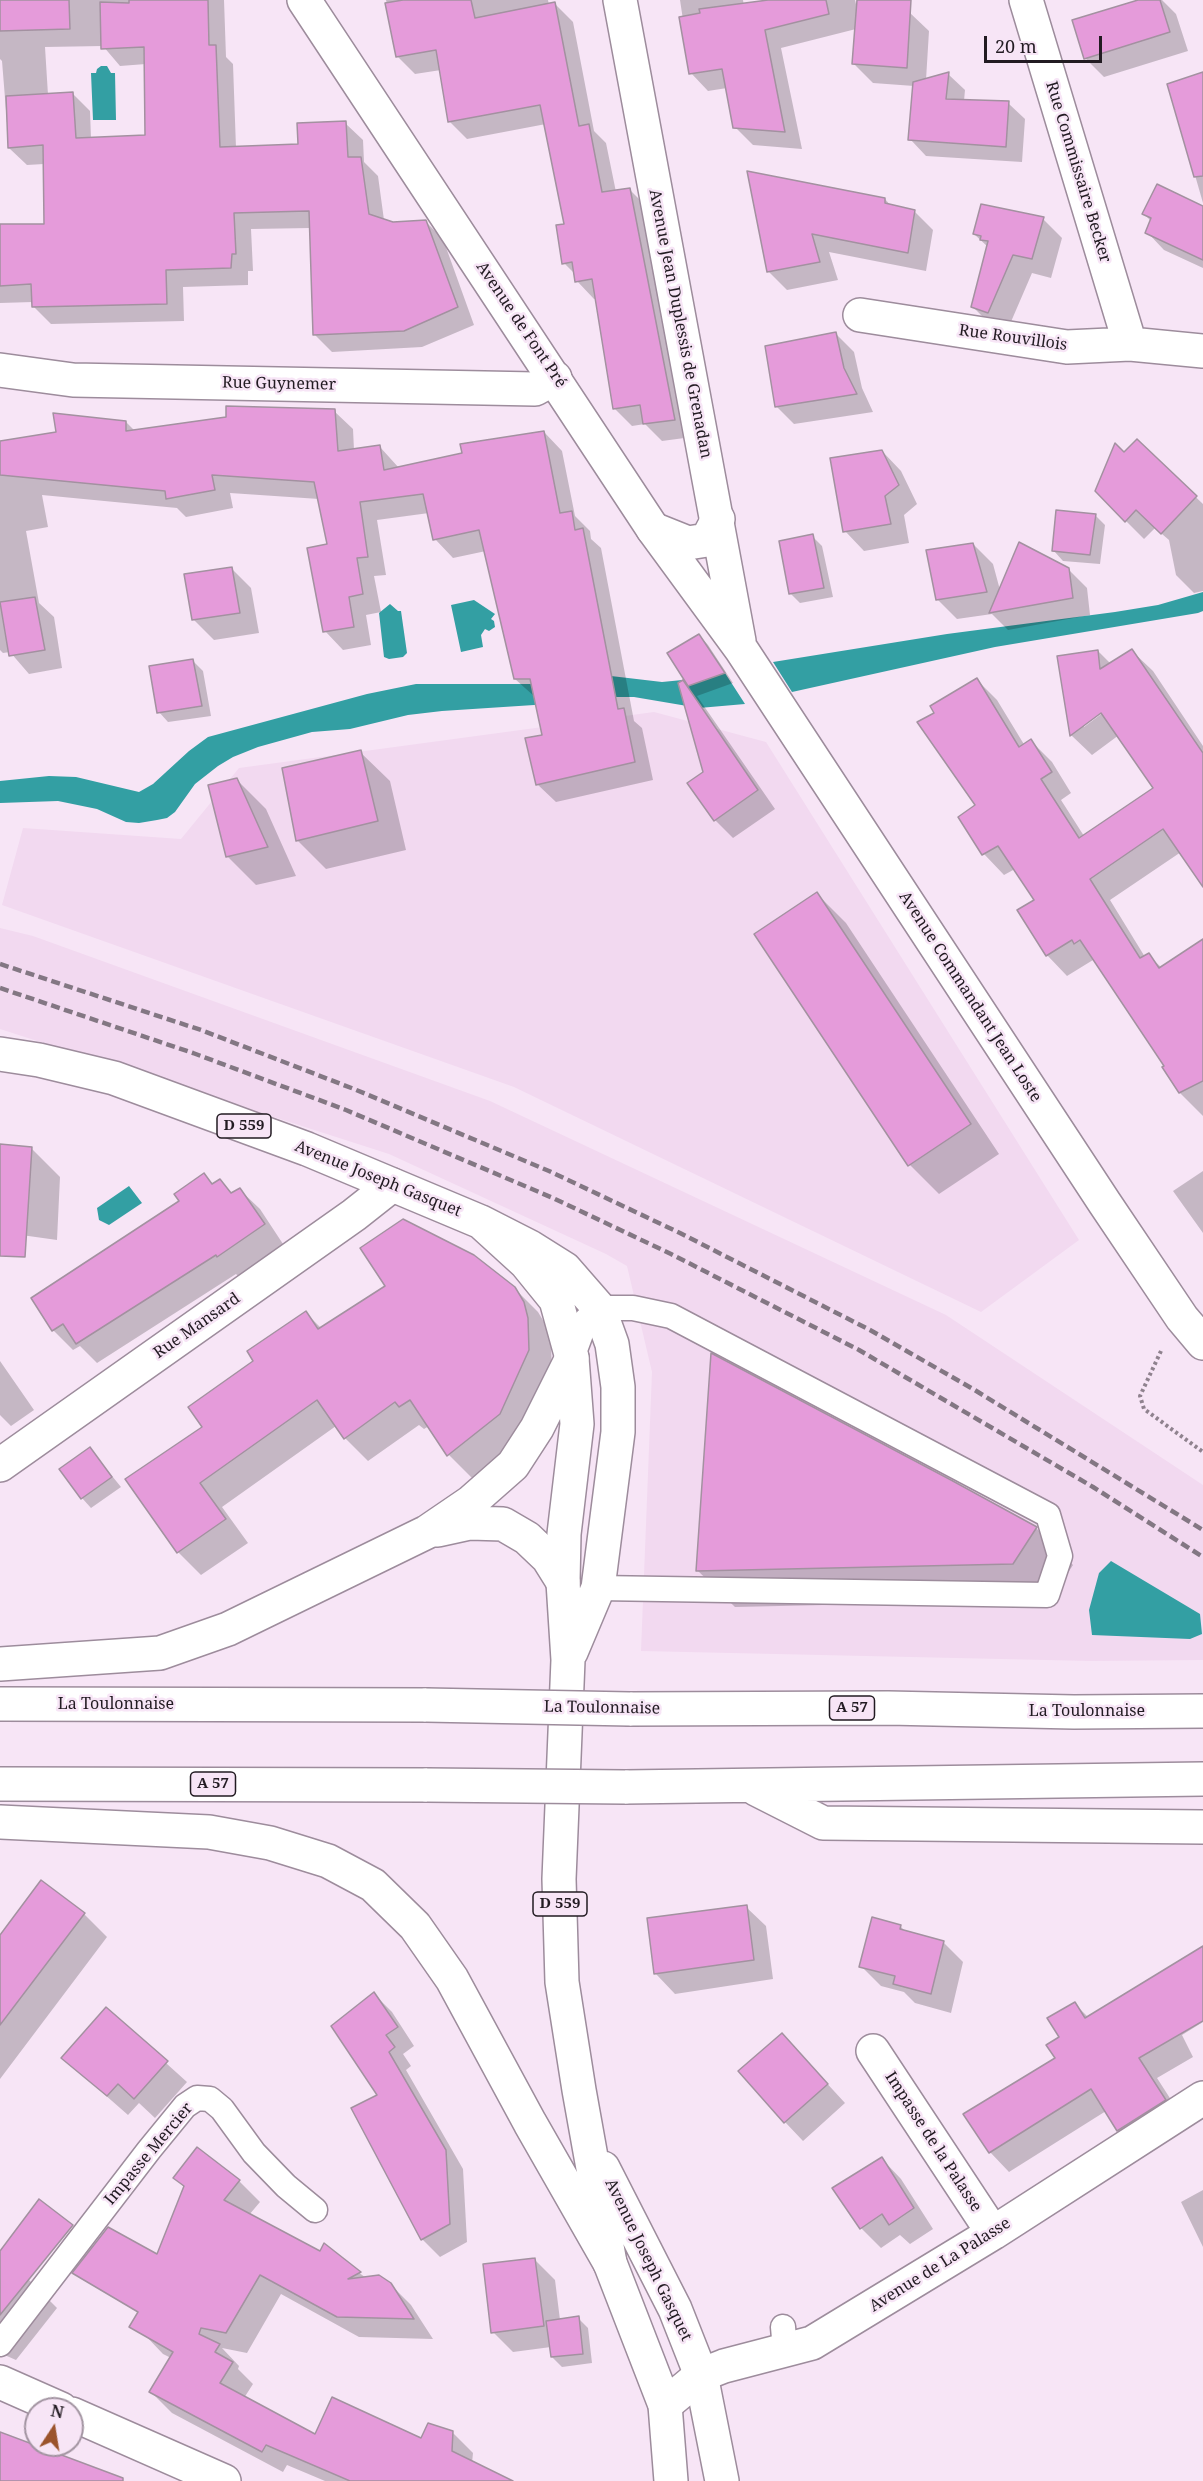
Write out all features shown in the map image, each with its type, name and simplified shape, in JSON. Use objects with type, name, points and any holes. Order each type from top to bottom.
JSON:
[{"type":"main road","name":"Avenue de Font Pré","points":[[304,0],[653,529],[741,649]]},
{"type":"main road","name":"Avenue Jean Duplessis de Grenadan","points":[[620,0],[741,649]]},
{"type":"main road","name":"Rue Commissaire Becker","points":[[1026,0],[1130,344]]},
{"type":"main road","name":"Rue Rouvillois","points":[[860,315],[1067,347],[1130,344],[1203,351]]},
{"type":"main road","name":"Rue Guynemer","points":[[0,370],[73,380],[523,389],[535,389],[555,378]]},
{"type":"main road","points":[[653,529],[688,543],[707,540],[718,519]]},
{"type":"main road","name":"Avenue Commandant Jean Loste","points":[[741,649],[1104,1202],[1182,1318],[1203,1343]]},
{"type":"main road","name":"Avenue Joseph Gasquet","points":[[0,1054],[39,1060],[114,1078],[307,1149],[481,1222],[530,1247],[565,1269],[599,1308],[612,1344],[618,1387],[618,1420],[611,1495],[598,1588],[568,1660]]},
{"type":"main road","name":"Rue Mansard","points":[[0,1465],[354,1215],[392,1185]]},
{"type":"main road","name":"Avenue Joseph Gasquet","points":[[481,1222],[526,1263],[556,1300],[572,1358],[577,1424],[564,1534],[563,1582],[568,1660],[559,1879],[562,1982],[610,2264],[664,2404],[671,2481]]},
{"type":"main road","points":[[0,1664],[160,1653],[228,1629],[427,1532],[471,1502],[513,1465],[537,1428],[572,1358]]},
{"type":"main road","points":[[427,1532],[470,1523],[503,1524],[527,1538],[548,1558],[563,1582]]},
{"type":"main road","name":"La Toulonnaise","points":[[0,1704],[1203,1711]]},
{"type":"main road","name":"A 57","points":[[0,1784],[625,1787],[1203,1779]]},
{"type":"main road","points":[[752,1786],[823,1822],[1203,1827]]},
{"type":"main road","points":[[0,1822],[209,1832],[270,1843],[328,1861],[374,1885],[415,1926],[452,1979],[610,2264]]},
{"type":"main road","name":"Impasse de la Palasse","points":[[873,2051],[993,2233]]},
{"type":"main road","name":"Avenue de La Palasse","points":[[664,2404],[701,2375],[784,2339],[812,2343],[993,2233],[1203,2098]]},
{"type":"main road","name":"Avenue Joseph Gasquet","points":[[591,2146],[675,2309],[701,2375],[722,2481]]},
{"type":"main road","points":[[0,2382],[34,2397]]},
{"type":"main road","points":[[84,2419],[224,2481]]},
{"type":"lane","points":[[572,1358],[586,1320],[599,1308],[633,1308],[671,1316],[1048,1515],[1060,1556],[1047,1595],[598,1588]]},
{"type":"lane","name":"Impasse Mercier","points":[[0,2344],[185,2106],[197,2098],[210,2099],[222,2109],[254,2153],[286,2186],[315,2210]]},
{"type":"path","points":[[1182,1318],[1158,1356],[1140,1396],[1144,1409],[1203,1452]]},
{"type":"shaded area","points":[[654,712],[766,742],[1079,1240],[981,1312],[514,1087],[2,905],[23,828],[181,839],[239,768]]},
{"type":"shaded area","points":[[0,928],[33,936],[490,1101],[946,1315],[1203,1485],[1203,1660],[1091,1661],[641,1651],[652,1372],[627,1266],[606,1254],[389,1154],[0,1029]]},
{"type":"water","points":[[101,66],[107,66],[111,73],[115,73],[116,120],[93,120],[91,73],[96,73]]},
{"type":"water","points":[[1203,592],[1203,611],[1198,613],[995,647],[792,692],[773,662],[947,634],[1158,605]]},
{"type":"water","points":[[474,600],[495,614],[491,619],[495,627],[489,631],[485,629],[481,635],[483,647],[461,652],[451,605]]},
{"type":"water","points":[[390,604],[401,611],[407,653],[403,657],[389,659],[384,657],[379,613]]},
{"type":"water","points":[[725,673],[745,704],[699,708],[634,697],[611,697],[442,711],[408,715],[350,729],[312,732],[258,747],[233,757],[195,784],[175,812],[167,818],[157,820],[139,823],[126,822],[97,809],[58,801],[0,803],[0,781],[49,776],[76,777],[139,792],[153,784],[208,737],[367,694],[416,684],[531,684],[566,678],[611,676],[662,682],[713,677]]},
{"type":"water","points":[[129,1186],[142,1203],[109,1225],[99,1220],[97,1208]]},
{"type":"water","points":[[1111,1561],[1200,1614],[1202,1634],[1190,1639],[1092,1635],[1089,1610],[1099,1573]]},
{"type":"building","points":[[0,0],[69,0],[70,29],[0,31]]},
{"type":"building","points":[[129,0],[208,0],[209,45],[216,45],[220,147],[298,144],[297,123],[346,121],[348,157],[361,157],[369,214],[393,222],[426,220],[458,307],[404,331],[313,335],[309,211],[234,213],[236,254],[232,254],[231,268],[166,270],[167,304],[32,307],[31,284],[0,286],[0,224],[44,224],[43,145],[8,148],[6,96],[73,92],[76,138],[145,135],[144,47],[101,49],[100,2],[129,3]]},
{"type":"building","points":[[403,0],[471,0],[475,18],[555,2],[579,126],[589,124],[602,192],[630,188],[675,420],[643,424],[640,405],[613,409],[592,279],[575,282],[572,262],[562,264],[556,225],[564,224],[540,105],[448,122],[436,50],[396,57],[385,3]]},
{"type":"building","points":[[768,0],[826,0],[829,14],[765,30],[785,132],[733,128],[722,69],[689,74],[679,17],[700,13],[699,9]]},
{"type":"building","points":[[857,0],[911,0],[907,68],[852,64]]},
{"type":"building","points":[[1138,0],[1160,0],[1170,32],[1084,59],[1072,20]]},
{"type":"building","points":[[949,72],[946,99],[1009,101],[1006,147],[908,140],[913,82]]},
{"type":"building","points":[[1203,72],[1203,176],[1194,177],[1167,84]]},
{"type":"building","points":[[747,171],[885,198],[885,203],[915,210],[908,253],[812,234],[820,262],[767,272]]},
{"type":"building","points":[[1157,184],[1203,206],[1203,260],[1145,233],[1151,218],[1142,214]]},
{"type":"building","points":[[981,204],[1044,217],[1032,259],[1013,255],[988,313],[971,307],[988,241],[980,240],[981,236],[973,234]]},
{"type":"building","points":[[836,332],[844,368],[857,394],[775,407],[765,346]]},
{"type":"building","points":[[226,406],[335,409],[338,451],[380,445],[384,470],[462,453],[460,444],[544,431],[560,513],[572,511],[575,530],[583,528],[618,709],[624,708],[635,762],[536,785],[525,738],[542,735],[530,679],[514,679],[479,530],[433,540],[423,494],[360,502],[368,557],[357,558],[363,594],[349,597],[354,627],[323,632],[307,548],[327,544],[314,482],[212,475],[215,490],[166,499],[165,491],[0,475],[0,441],[56,432],[53,413],[126,421],[126,431],[226,417]]},
{"type":"building","points":[[1137,439],[1197,496],[1161,534],[1136,510],[1125,522],[1095,491],[1115,443],[1124,452]]},
{"type":"building","points":[[882,450],[899,485],[885,496],[891,524],[843,532],[830,458]]},
{"type":"building","points":[[1056,510],[1096,514],[1090,555],[1052,551]]},
{"type":"building","points":[[813,534],[824,588],[789,594],[779,541]]},
{"type":"building","points":[[1019,542],[1069,568],[1073,598],[989,613]]},
{"type":"building","points":[[973,543],[987,592],[936,600],[926,550]]},
{"type":"building","points":[[232,567],[240,613],[192,620],[184,574]]},
{"type":"building","points":[[35,597],[45,650],[9,656],[0,602]]},
{"type":"building","points":[[699,634],[725,673],[688,686],[667,653]]},
{"type":"building","points":[[1132,649],[1203,753],[1203,887],[1163,829],[1090,879],[1140,958],[1149,953],[1159,968],[1203,939],[1203,1081],[1179,1093],[1162,1067],[1164,1066],[1080,940],[1074,944],[1072,940],[1046,956],[1017,910],[1034,900],[998,846],[982,855],[958,817],[975,805],[917,722],[934,713],[930,706],[977,678],[1019,747],[1031,739],[1052,772],[1041,779],[1079,838],[1153,788],[1101,713],[1070,736],[1057,656],[1098,650],[1100,669]]},
{"type":"building","points":[[193,659],[202,706],[157,713],[149,666]]},
{"type":"building","points":[[683,680],[758,790],[714,821],[687,783],[703,772],[678,683]]},
{"type":"building","points":[[361,750],[378,821],[296,841],[282,768]]},
{"type":"building","points":[[237,778],[268,847],[226,857],[208,785]]},
{"type":"building","points":[[817,892],[971,1124],[908,1166],[754,934]]},
{"type":"building","points":[[0,1144],[32,1147],[25,1257],[0,1256]]},
{"type":"building","points":[[204,1173],[212,1184],[220,1179],[231,1193],[240,1188],[265,1224],[217,1257],[216,1255],[76,1344],[63,1324],[52,1331],[31,1298],[179,1201],[174,1194]]},
{"type":"building","points":[[403,1219],[474,1255],[515,1287],[524,1302],[528,1318],[529,1350],[500,1414],[447,1456],[410,1400],[399,1407],[395,1402],[344,1439],[317,1400],[200,1483],[226,1519],[177,1553],[125,1479],[202,1427],[188,1407],[253,1361],[247,1351],[306,1311],[318,1329],[385,1286],[360,1248]]},
{"type":"building","points":[[711,1353],[1037,1527],[1013,1564],[696,1571]]},
{"type":"building","points":[[90,1447],[112,1477],[81,1499],[59,1469]]},
{"type":"building","points":[[41,1880],[85,1913],[0,2025],[0,1935]]},
{"type":"building","points":[[747,1905],[754,1960],[654,1974],[647,1918]]},
{"type":"building","points":[[872,1917],[901,1925],[900,1929],[944,1941],[931,1994],[893,1984],[895,1976],[859,1967]]},
{"type":"building","points":[[1203,1946],[1203,2021],[1139,2058],[1166,2100],[1117,2131],[1091,2089],[989,2153],[963,2114],[1055,2058],[1046,2045],[1059,2037],[1047,2018],[1075,2002],[1085,2018]]},
{"type":"building","points":[[374,1992],[398,2027],[386,2035],[395,2047],[389,2052],[446,2150],[450,2224],[421,2240],[351,2108],[377,2095],[331,2026]]},
{"type":"building","points":[[106,2007],[168,2061],[134,2099],[118,2084],[107,2096],[61,2058]]},
{"type":"building","points":[[782,2033],[828,2084],[784,2123],[738,2071]]},
{"type":"building","points":[[197,2147],[240,2180],[224,2200],[320,2251],[324,2243],[361,2272],[348,2279],[379,2275],[391,2283],[414,2319],[337,2317],[260,2275],[226,2333],[201,2328],[199,2334],[220,2344],[215,2352],[233,2362],[220,2383],[315,2434],[332,2397],[421,2438],[428,2423],[453,2431],[452,2451],[513,2481],[350,2481],[266,2445],[262,2452],[149,2392],[173,2352],[129,2327],[138,2312],[72,2273],[108,2227],[157,2254],[184,2186],[173,2178]]},
{"type":"building","points":[[882,2157],[914,2208],[889,2225],[882,2214],[860,2229],[832,2188]]},
{"type":"building","points":[[39,2199],[73,2225],[0,2315],[0,2251]]},
{"type":"building","points":[[535,2258],[544,2326],[491,2333],[483,2264]]},
{"type":"building","points":[[579,2316],[583,2354],[551,2357],[546,2321]]},
{"type":"building","points":[[0,2432],[24,2441],[24,2457],[67,2457],[123,2478],[123,2481],[0,2481]]},
{"type":"railway","points":[[0,964],[201,1030],[354,1089],[549,1171],[680,1233],[870,1330],[973,1389],[1203,1530]]},
{"type":"railway","points":[[0,988],[193,1053],[346,1110],[553,1198],[671,1254],[859,1350],[1093,1487],[1203,1557]]}]
